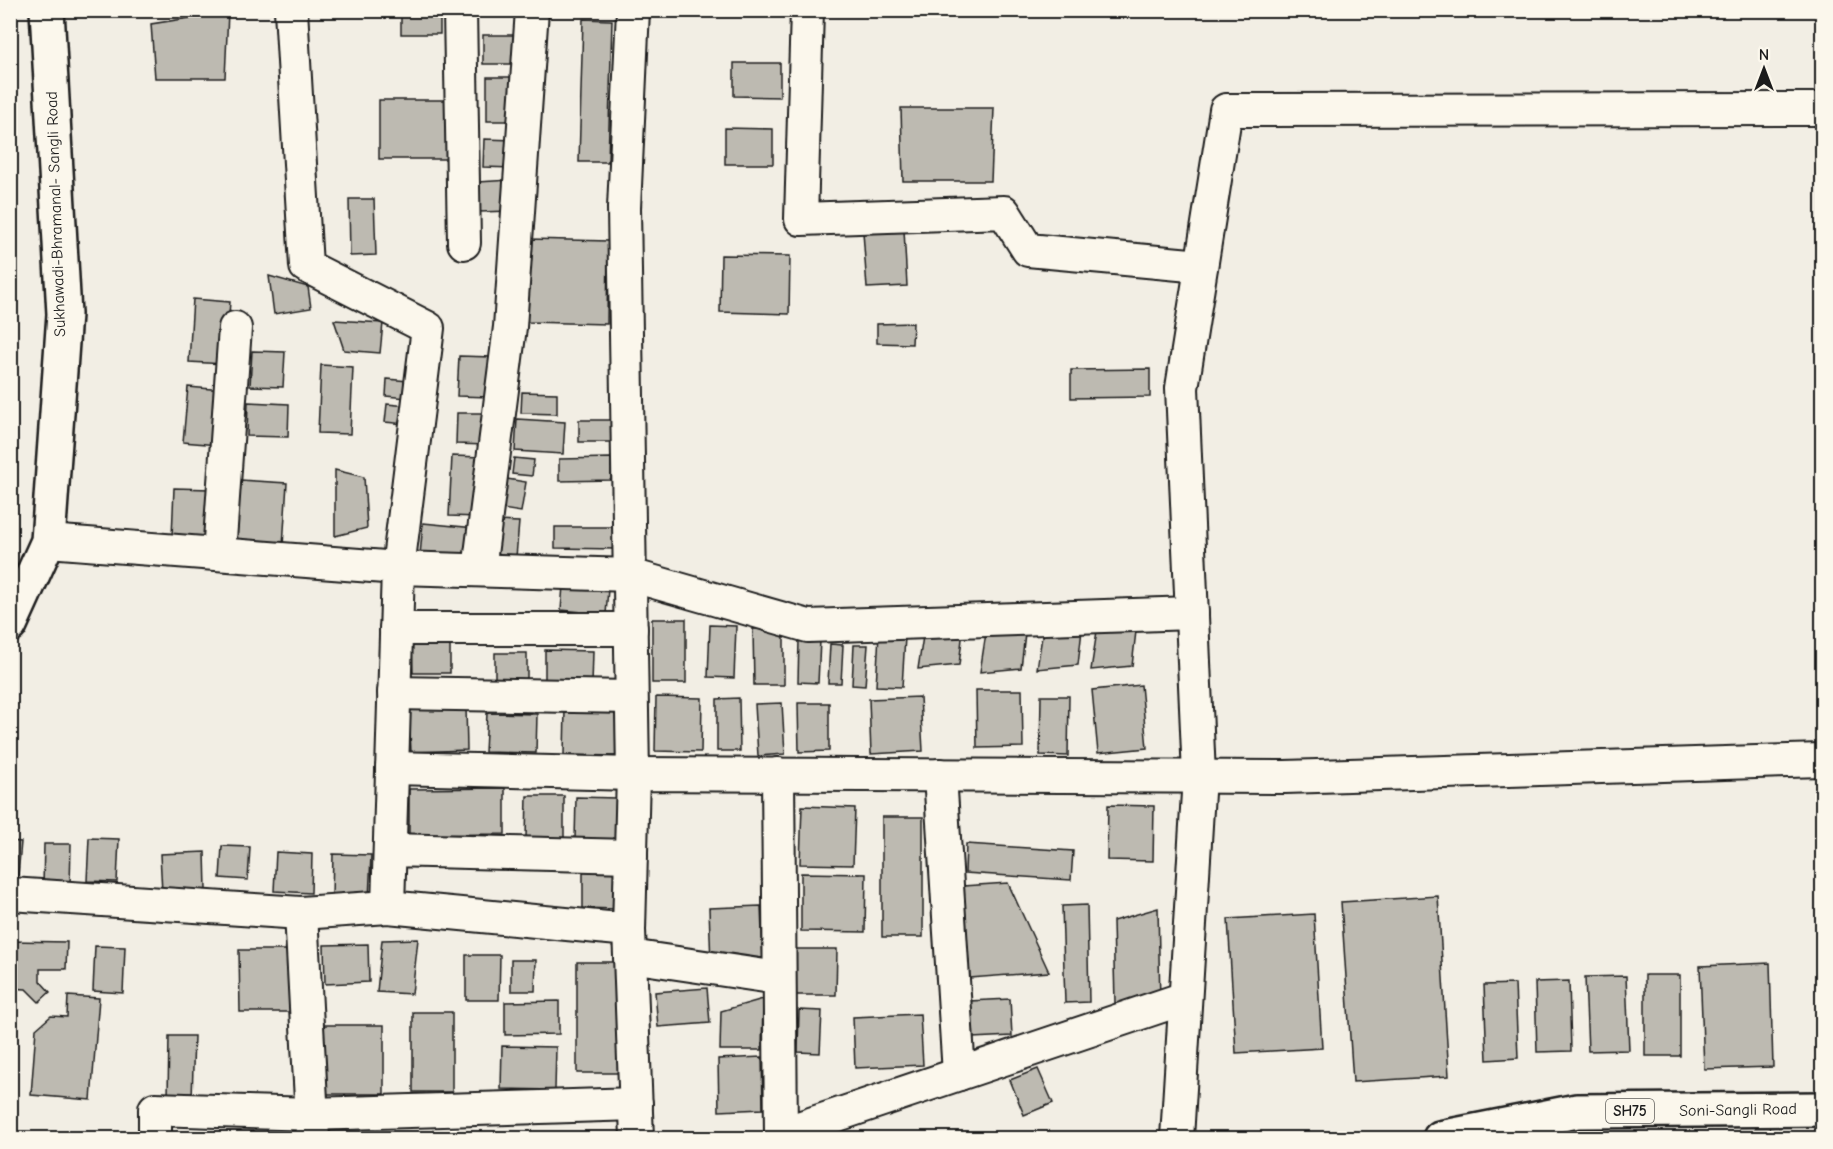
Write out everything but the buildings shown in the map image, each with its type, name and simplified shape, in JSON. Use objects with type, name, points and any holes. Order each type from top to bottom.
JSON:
[{"type":"main road","name":"Sukhawadi-Bhramanal- Sangli Road","points":[[10,625],[48,541],[64,314],[47,10]]},
{"type":"main road","name":"Soni-Sangli Road","points":[[1458,1137],[1577,1111],[1822,1109]]},
{"type":"street","points":[[291,10],[306,266],[428,328],[398,568],[388,907]]},
{"type":"street","points":[[460,10],[464,243]]},
{"type":"street","points":[[480,570],[510,327],[532,10]]},
{"type":"street","points":[[633,10],[624,208],[633,774],[630,943],[637,1138]]},
{"type":"street","points":[[807,10],[801,219],[1004,212],[1028,250],[1201,266]]},
{"type":"street","points":[[1177,1138],[1199,776],[1182,388],[1226,110],[1822,109]]},
{"type":"street","points":[[219,554],[235,328]]},
{"type":"street","points":[[48,541],[398,568],[630,575],[808,626],[1192,613]]},
{"type":"street","points":[[396,629],[630,629]]},
{"type":"street","points":[[394,693],[632,697]]},
{"type":"street","points":[[392,768],[633,774],[1297,776],[1822,760]]},
{"type":"street","points":[[778,774],[781,1136],[1185,998]]},
{"type":"street","points":[[940,775],[959,1074]]},
{"type":"street","points":[[390,850],[630,856]]},
{"type":"street","points":[[10,894],[301,913],[388,907],[630,943],[779,978]]},
{"type":"street","points":[[301,913],[312,1126]]},
{"type":"street","points":[[155,1138],[155,1109],[312,1126],[636,1104]]}]
